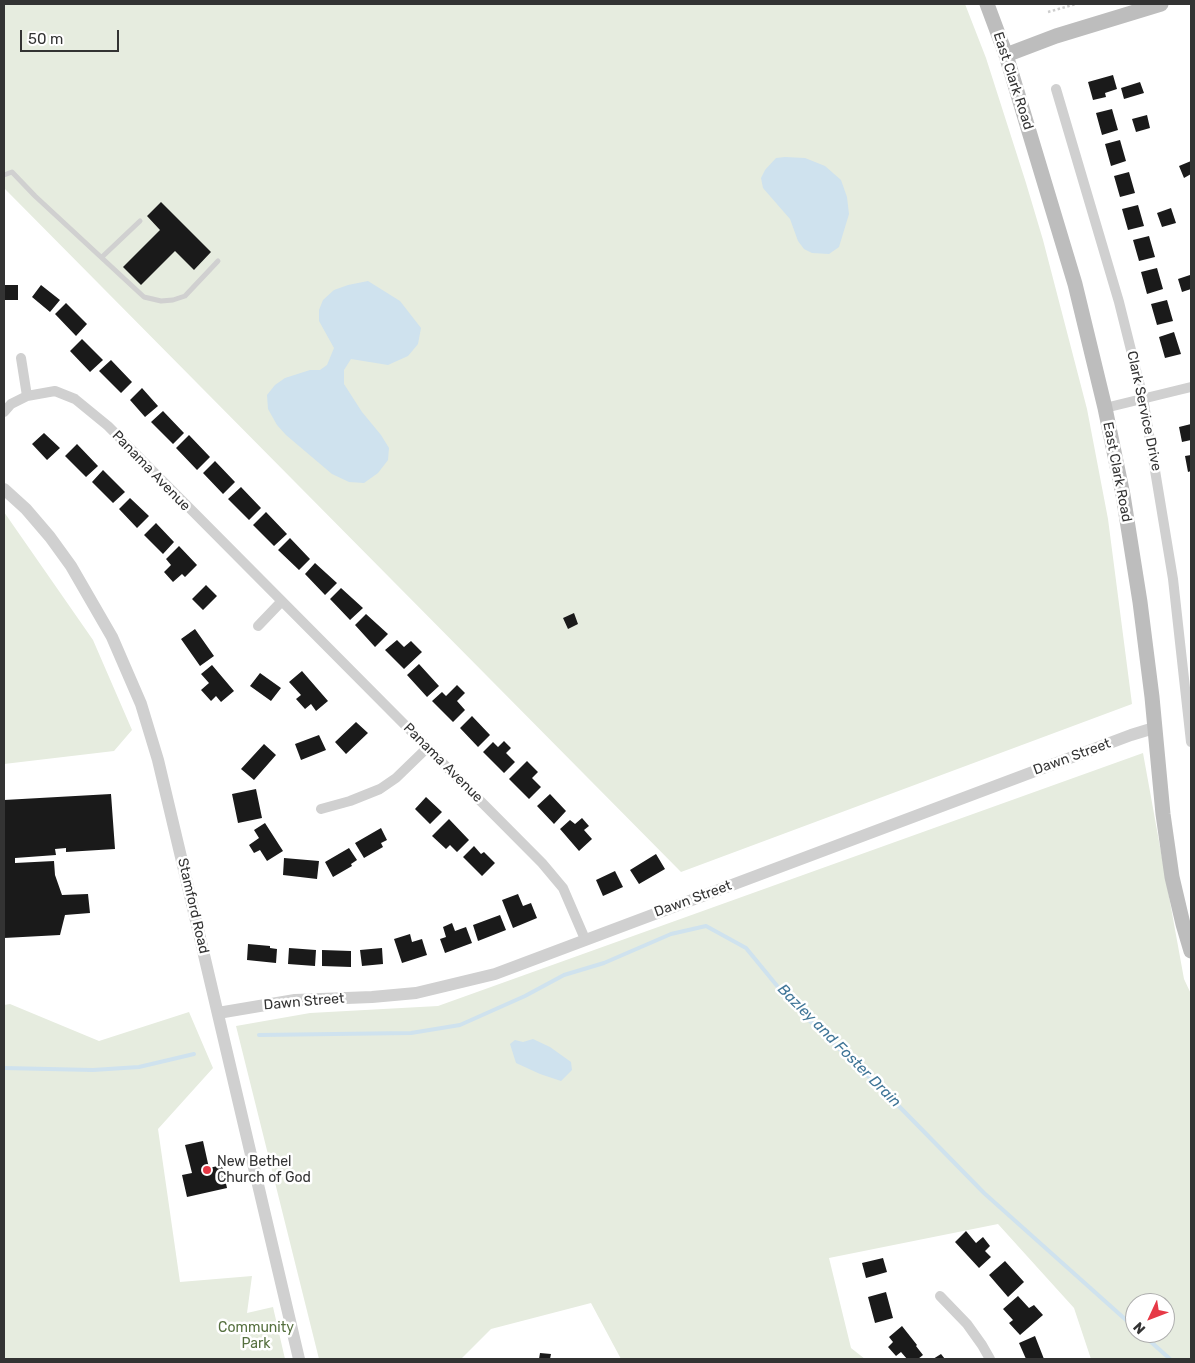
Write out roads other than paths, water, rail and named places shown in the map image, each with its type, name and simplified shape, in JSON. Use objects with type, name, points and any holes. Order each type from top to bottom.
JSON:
[{"type":"main road","name":"East Clark Road","points":[[987,4],[1006,55],[1075,284],[1105,408],[1123,495],[1140,602],[1162,814],[1172,877],[1191,951]]},
{"type":"main road","points":[[1006,55],[1056,36],[1161,4]]},
{"type":"street","name":"Clark Service Drive","points":[[1056,89],[1119,302],[1144,398],[1173,579],[1191,742]]},
{"type":"street","points":[[21,358],[27,396]]},
{"type":"street","points":[[1105,408],[1191,387]]},
{"type":"street","name":"Panama Avenue","points":[[4,412],[11,404],[27,396],[55,391],[75,399],[108,426],[281,602],[542,862],[564,888],[585,939]]},
{"type":"street","name":"Stamford Road","points":[[4,488],[26,509],[71,566],[112,637],[141,704],[158,760],[299,1359]]},
{"type":"street","points":[[258,626],[281,602]]},
{"type":"street","name":"Dawn Street","points":[[218,1013],[295,1000],[416,993],[495,974],[1154,728]]},
{"type":"street","points":[[321,809],[350,801],[380,789],[396,778],[427,748]]},
{"type":"street","points":[[940,1296],[967,1324],[990,1359]]},
{"type":"lane","points":[[4,175],[12,172],[35,196],[144,297],[161,301],[186,296],[218,262]]},
{"type":"lane","points":[[102,257],[140,220]]},
{"type":"water","points":[[776,158],[805,158],[825,166],[841,180],[847,197],[849,214],[839,247],[829,254],[812,253],[804,249],[798,241],[790,219],[763,188],[761,178],[765,170]]},
{"type":"water","points":[[368,281],[400,301],[421,328],[418,344],[408,356],[388,365],[351,359],[344,370],[344,384],[389,448],[388,460],[378,473],[364,483],[349,482],[332,474],[286,435],[277,425],[268,409],[267,395],[275,385],[285,378],[310,370],[320,370],[327,365],[334,348],[319,321],[319,310],[323,300],[334,290]]},
{"type":"water","points":[[533,1039],[550,1047],[571,1062],[572,1070],[561,1081],[516,1063],[510,1044],[515,1040],[523,1042]]},
{"type":"waterway","name":"Bazley and Foster Drain","points":[[259,1035],[411,1033],[460,1025],[525,996],[564,975],[604,963],[671,934],[706,926],[746,948],[792,1004],[888,1095],[984,1193],[1125,1319]]},
{"type":"waterway","name":"Bazley and Foster Drain","points":[[4,1068],[93,1070],[139,1067],[194,1054]]},
{"type":"waterway","name":"Bazley and Foster Drain","points":[[1152,1343],[1170,1359]]},
{"type":"place","name":"New Bethel Church of God","points":[[207,1170]]},
{"type":"park label","name":"Community Park","points":[[256,1336]]}]
